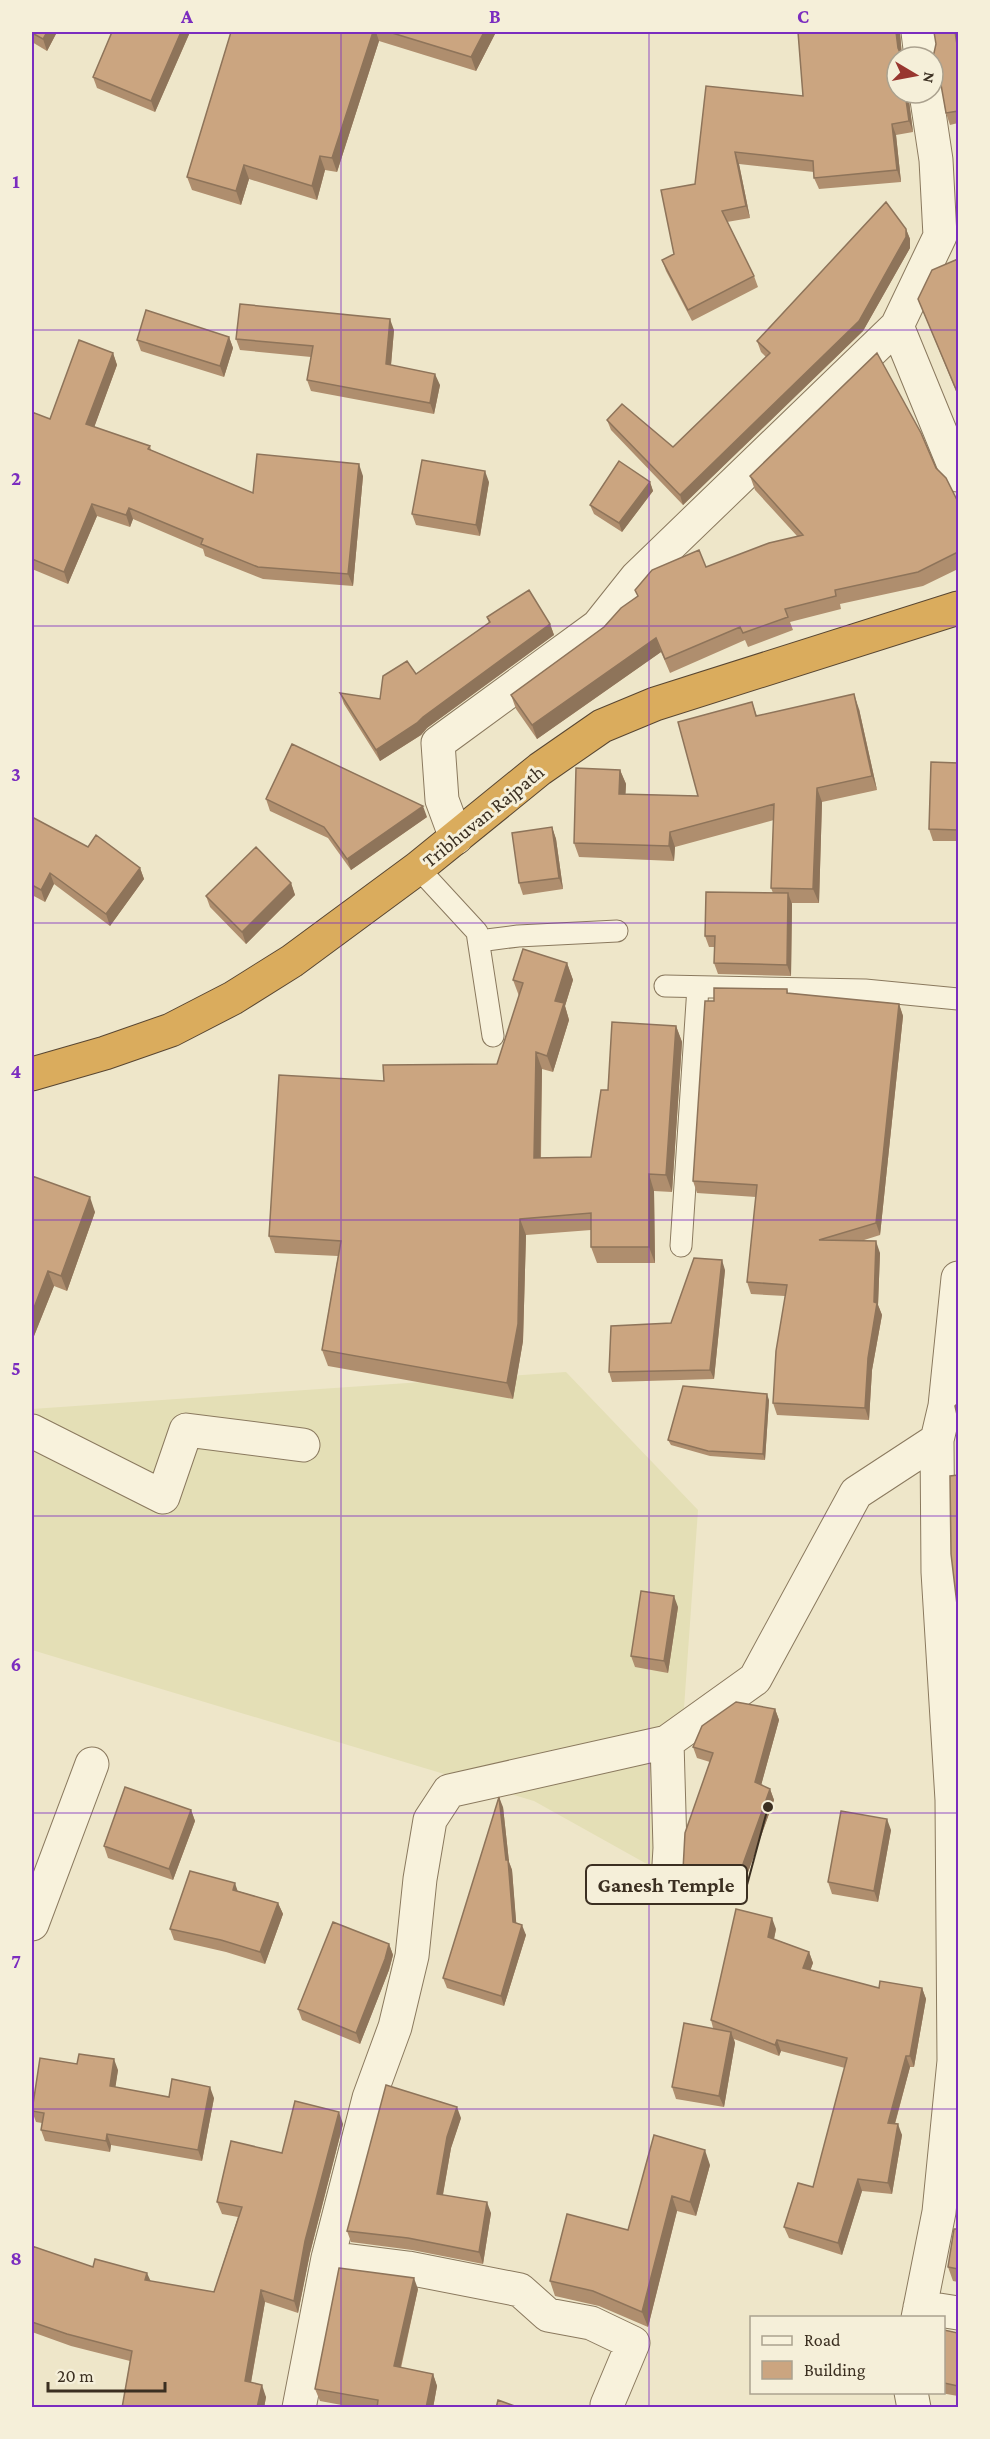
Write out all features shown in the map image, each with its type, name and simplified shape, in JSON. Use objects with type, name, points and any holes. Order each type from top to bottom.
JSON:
[{"type":"highway","name":"Tribhuvan Rajpath","points":[[32,1074],[105,1053],[171,1029],[233,998],[292,961],[418,868],[540,769],[602,726],[655,704],[957,616]]},
{"type":"street","points":[[456,838],[442,800],[438,743],[598,626],[637,577],[897,326],[940,236],[947,155],[930,105]]},
{"type":"street","points":[[897,326],[958,475]]},
{"type":"street","points":[[958,1278],[952,1403],[937,1440],[938,1572],[953,1705],[952,1800],[955,1872],[956,2061],[939,2212],[919,2312],[958,2313]]},
{"type":"street","points":[[32,1431],[163,1497],[186,1430],[303,1446]]},
{"type":"street","points":[[299,2408],[328,2258],[369,2098],[398,2017],[412,1956],[420,1879],[430,1820],[449,1791],[667,1742],[755,1679],[856,1493],[937,1440]]},
{"type":"street","points":[[667,1742],[670,1848],[668,1882]]},
{"type":"street","points":[[32,1924],[92,1764]]},
{"type":"street","points":[[328,2258],[408,2268],[520,2290],[548,2315],[591,2323],[633,2343],[607,2405]]},
{"type":"lane","points":[[418,868],[477,933],[493,1036]]},
{"type":"lane","points":[[479,941],[518,936],[618,931]]},
{"type":"lane","points":[[665,986],[865,990],[958,999]]},
{"type":"lane","points":[[681,1246],[698,987]]},
{"type":"shaded area","points":[[566,1372],[698,1510],[672,1878],[534,1801],[32,1650],[32,1409]]},
{"type":"building","points":[[32,32],[47,32],[43,39]]},
{"type":"building","points":[[112,32],[181,32],[151,101],[93,77]]},
{"type":"building","points":[[231,32],[373,32],[332,158],[320,156],[312,186],[244,165],[236,191],[187,177]]},
{"type":"building","points":[[389,32],[484,32],[471,57]]},
{"type":"building","points":[[798,32],[896,32],[898,45],[885,45],[885,105],[907,105],[909,121],[892,124],[897,170],[814,178],[813,161],[735,152],[746,206],[722,211],[754,276],[688,310],[662,260],[674,254],[661,190],[695,184],[706,86],[803,96]]},
{"type":"building","points":[[934,32],[955,32],[958,51],[958,111],[946,113],[945,45],[936,44]]},
{"type":"building","points":[[886,202],[906,229],[906,237],[859,321],[680,495],[607,420],[622,404],[673,447],[770,353],[757,341]]},
{"type":"building","points":[[958,259],[958,394],[918,299],[932,270]]},
{"type":"building","points":[[240,304],[390,319],[386,364],[435,374],[430,403],[307,380],[313,346],[236,339]]},
{"type":"building","points":[[146,310],[229,337],[220,366],[137,340]]},
{"type":"building","points":[[79,340],[113,353],[86,424],[150,446],[148,449],[253,493],[257,454],[359,464],[348,574],[258,567],[201,544],[203,539],[129,508],[126,515],[92,504],[64,572],[32,559],[32,412],[50,419]]},
{"type":"building","points":[[877,353],[921,433],[936,468],[946,478],[958,502],[958,552],[918,572],[835,590],[836,596],[785,609],[788,617],[743,633],[740,627],[665,659],[656,638],[532,725],[511,695],[604,627],[621,608],[638,596],[635,590],[652,570],[699,550],[706,567],[769,543],[803,535],[750,476]]},
{"type":"building","points":[[422,460],[485,471],[476,525],[412,514]]},
{"type":"building","points":[[619,461],[650,482],[619,523],[590,505]]},
{"type":"building","points":[[529,590],[550,624],[417,723],[376,750],[340,693],[380,699],[383,676],[407,661],[416,674],[490,622],[487,617]]},
{"type":"building","points":[[854,694],[872,776],[817,788],[813,889],[771,888],[774,804],[670,832],[669,846],[574,843],[576,768],[620,770],[619,794],[698,796],[678,722],[752,702],[756,716]]},
{"type":"building","points":[[292,744],[423,806],[347,859],[324,827],[266,799]]},
{"type":"building","points":[[931,762],[958,763],[958,830],[929,829]]},
{"type":"building","points":[[32,817],[88,847],[96,835],[140,868],[106,914],[50,873],[41,890],[32,885]]},
{"type":"building","points":[[552,827],[559,878],[519,883],[512,833]]},
{"type":"building","points":[[256,847],[291,883],[242,932],[206,896]]},
{"type":"building","points":[[706,892],[788,893],[787,965],[714,963],[715,936],[705,936]]},
{"type":"building","points":[[523,949],[567,963],[555,1001],[564,1003],[547,1056],[536,1052],[534,1158],[591,1157],[601,1090],[608,1090],[612,1022],[676,1026],[666,1175],[649,1174],[649,1247],[591,1247],[591,1213],[520,1219],[518,1324],[507,1383],[322,1350],[341,1241],[269,1236],[279,1075],[384,1081],[383,1065],[497,1064],[523,983],[513,980]]},
{"type":"building","points":[[714,988],[787,989],[787,993],[899,1004],[876,1223],[819,1240],[876,1241],[874,1302],[877,1303],[868,1358],[865,1408],[773,1403],[776,1351],[787,1285],[747,1282],[757,1185],[693,1181],[705,1001],[714,1001]]},
{"type":"building","points":[[32,1176],[90,1197],[61,1276],[48,1271],[32,1313]]},
{"type":"building","points":[[694,1258],[722,1260],[710,1370],[609,1372],[611,1326],[671,1323]]},
{"type":"building","points":[[683,1386],[767,1394],[763,1454],[708,1451],[668,1440]]},
{"type":"building","points":[[958,1403],[958,1419],[955,1406]]},
{"type":"building","points":[[958,1475],[958,1613],[951,1554],[950,1476]]},
{"type":"building","points":[[641,1591],[674,1596],[664,1661],[631,1656]]},
{"type":"building","points":[[736,1702],[775,1709],[755,1782],[770,1789],[734,1889],[683,1870],[685,1833],[713,1753],[693,1747],[702,1726]]},
{"type":"building","points":[[125,1787],[191,1810],[169,1869],[104,1846]]},
{"type":"building","points":[[499,1797],[506,1860],[508,1860],[513,1922],[522,1925],[501,1996],[443,1978]]},
{"type":"building","points":[[841,1811],[887,1819],[874,1891],[828,1882]]},
{"type":"building","points":[[190,1871],[235,1883],[233,1890],[278,1903],[260,1952],[221,1940],[170,1929]]},
{"type":"building","points":[[736,1909],[772,1918],[768,1937],[809,1952],[803,1968],[879,1988],[880,1981],[922,1988],[910,2056],[906,2056],[888,2123],[898,2124],[888,2183],[858,2179],[838,2243],[784,2227],[798,2183],[813,2187],[847,2058],[777,2040],[775,2045],[711,2020]]},
{"type":"building","points":[[333,1922],[389,1944],[356,2033],[298,2009]]},
{"type":"building","points":[[684,2023],[731,2032],[719,2096],[672,2087]]},
{"type":"building","points":[[79,2054],[114,2059],[110,2086],[169,2097],[172,2079],[210,2087],[198,2150],[107,2134],[106,2141],[41,2130],[44,2113],[32,2111],[40,2058],[77,2064]]},
{"type":"building","points":[[386,2085],[457,2107],[447,2137],[437,2194],[487,2202],[479,2252],[408,2238],[347,2231]]},
{"type":"building","points":[[295,2101],[339,2112],[305,2241],[294,2301],[261,2290],[245,2381],[262,2385],[257,2408],[122,2408],[132,2351],[32,2322],[32,2246],[93,2267],[95,2259],[147,2273],[145,2280],[214,2292],[242,2207],[217,2202],[231,2141],[282,2153]]},
{"type":"building","points":[[654,2135],[705,2150],[690,2202],[672,2196],[642,2312],[593,2291],[550,2281],[567,2214],[628,2230]]},
{"type":"building","points":[[954,2229],[958,2229],[958,2269],[948,2267]]},
{"type":"building","points":[[339,2268],[414,2278],[394,2366],[433,2374],[426,2408],[377,2408],[378,2400],[315,2389]]},
{"type":"building","points":[[945,2330],[958,2333],[958,2386],[945,2383]]},
{"type":"building","points":[[498,2400],[520,2408],[496,2408]]},
{"type":"place","name":"Ganesh Temple","points":[[768,1807]]}]
